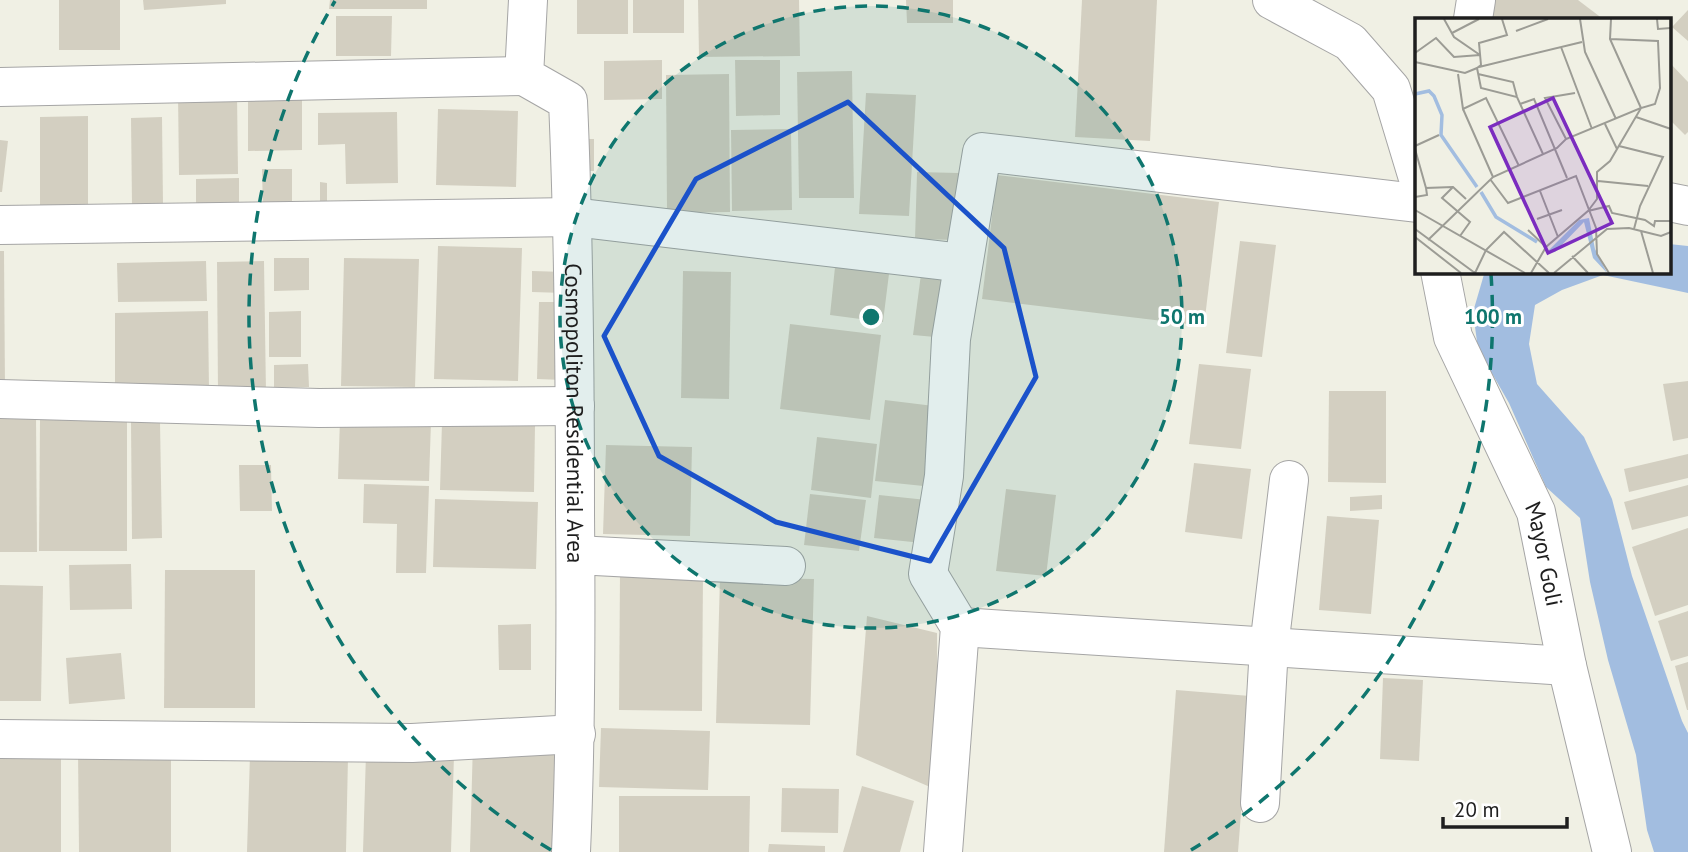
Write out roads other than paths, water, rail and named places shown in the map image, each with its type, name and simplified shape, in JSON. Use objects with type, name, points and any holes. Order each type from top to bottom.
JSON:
[{"type":"street","points":[[0,87],[524,76],[528,0]]},
{"type":"street","points":[[1272,0],[1350,43],[1391,89],[1415,168]]},
{"type":"street","points":[[1473,18],[1476,0]]},
{"type":"street","name":"Cosmopoliton Residential Area","points":[[524,76],[568,101],[573,217],[576,555],[576,734],[571,852]]},
{"type":"street","points":[[943,852],[960,627],[928,574],[944,475],[951,339],[982,152],[1415,203]]},
{"type":"street","points":[[1670,202],[1688,206]]},
{"type":"street","points":[[0,225],[573,217],[963,263]]},
{"type":"street","name":"Mayor Goli","points":[[1440,273],[1453,337],[1536,512],[1607,850]]},
{"type":"street","points":[[0,399],[319,408],[575,406]]},
{"type":"street","points":[[1260,803],[1269,647],[1289,480]]},
{"type":"street","points":[[576,555],[786,566]]},
{"type":"street","points":[[960,627],[1567,666]]},
{"type":"street","points":[[0,739],[412,743],[576,734]]},
{"type":"water","points":[[1670,244],[1688,246],[1688,293],[1603,275],[1562,290],[1535,305],[1529,344],[1537,384],[1584,437],[1612,499],[1632,576],[1688,733],[1688,852],[1654,852],[1647,830],[1636,755],[1608,660],[1590,582],[1580,518],[1546,487],[1509,403],[1478,349],[1473,312],[1484,273],[1670,273]]}]
